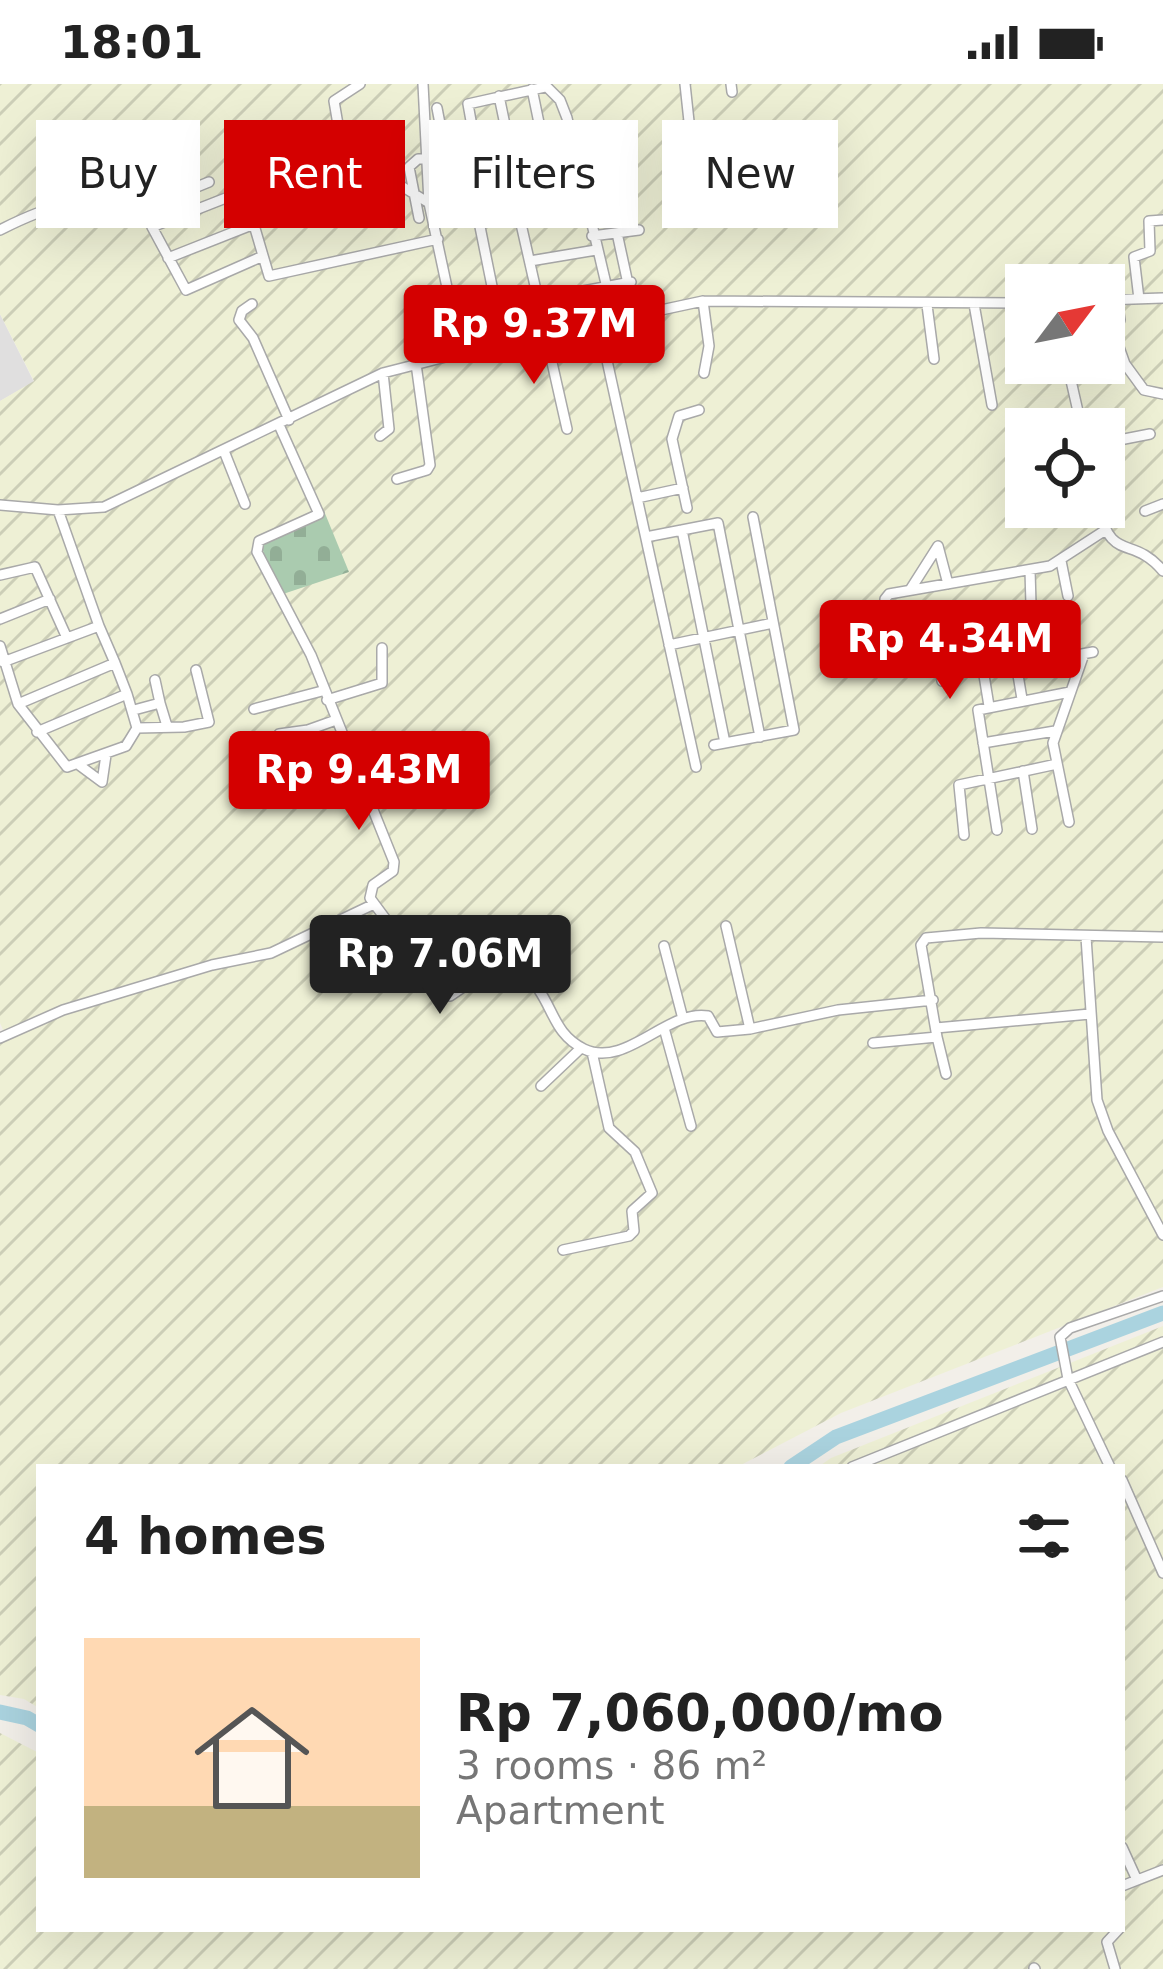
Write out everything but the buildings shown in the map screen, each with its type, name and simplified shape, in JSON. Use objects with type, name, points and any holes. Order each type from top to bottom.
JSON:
[{"type":"street","points":[[360,84],[334,101],[344,160],[429,203]]},
{"type":"street","points":[[423,84],[429,203]]},
{"type":"street","points":[[685,84],[690,120]]},
{"type":"street","points":[[469,120],[467,106],[544,86],[554,92],[567,120]]},
{"type":"street","points":[[532,89],[538,120]]},
{"type":"street","points":[[499,97],[503,120]]},
{"type":"street","points":[[437,108],[439,120]]},
{"type":"street","points":[[419,218],[409,165],[428,159]]},
{"type":"street","points":[[0,230],[57,206],[91,201],[127,203],[140,209],[209,182]]},
{"type":"street","points":[[224,199],[152,227],[186,290],[263,256]]},
{"type":"street","points":[[1139,299],[1134,257],[1150,250],[1149,221],[1163,220]]},
{"type":"street","points":[[168,258],[244,228]]},
{"type":"street","points":[[255,228],[268,276],[438,239]]},
{"type":"street","points":[[435,228],[461,353]]},
{"type":"street","points":[[484,228],[496,306]]},
{"type":"street","points":[[523,228],[538,299]]},
{"type":"street","points":[[590,228],[607,288]]},
{"type":"street","points":[[592,236],[639,230]]},
{"type":"street","points":[[617,233],[635,316]]},
{"type":"street","points":[[530,261],[596,250]]},
{"type":"street","points":[[456,315],[629,282]]},
{"type":"street","points":[[1125,299],[1163,298]]},
{"type":"street","points":[[703,301],[709,346],[704,373]]},
{"type":"street","points":[[0,505],[58,510],[104,507],[383,374],[703,301],[1005,303]]},
{"type":"street","points":[[253,304],[238,320],[253,338],[319,514],[264,538],[256,547],[311,655],[394,862],[393,871],[370,890],[374,904],[444,995],[465,987],[500,962],[538,988],[556,1027],[586,1050],[609,1128],[635,1152],[652,1193],[632,1211],[634,1231],[629,1236],[563,1250]]},
{"type":"street","points":[[974,304],[992,405]]},
{"type":"street","points":[[927,305],[934,359]]},
{"type":"street","points":[[599,324],[696,766]]},
{"type":"street","points":[[546,336],[567,429]]},
{"type":"street","points":[[397,479],[429,467],[416,364]]},
{"type":"street","points":[[1125,364],[1144,390],[1163,394]]},
{"type":"street","points":[[380,436],[388,429],[383,374]]},
{"type":"street","points":[[687,508],[673,428],[679,416],[699,410]]},
{"type":"street","points":[[1125,439],[1150,434]]},
{"type":"street","points":[[224,451],[245,504]]},
{"type":"street","points":[[637,498],[683,488]]},
{"type":"street","points":[[1145,511],[1163,504]]},
{"type":"street","points":[[0,646],[18,704],[65,766],[123,749],[136,728],[134,710],[58,510]]},
{"type":"street","points":[[682,530],[720,744],[794,730],[753,517]]},
{"type":"street","points":[[646,537],[718,523],[760,736]]},
{"type":"street","points":[[1103,528],[1116,546],[1158,555],[1163,571]]},
{"type":"street","points":[[1030,570],[1033,604],[889,626],[887,596],[1061,561],[1104,531]]},
{"type":"street","points":[[910,590],[938,546],[948,584]]},
{"type":"street","points":[[1061,561],[1068,596]]},
{"type":"street","points":[[0,574],[32,565],[67,638]]},
{"type":"street","points":[[0,619],[50,599]]},
{"type":"street","points":[[1007,609],[1022,699]]},
{"type":"street","points":[[974,614],[988,706]]},
{"type":"street","points":[[937,620],[952,679],[942,681],[937,620]]},
{"type":"street","points":[[669,645],[773,623]]},
{"type":"street","points":[[3,662],[99,626]]},
{"type":"street","points":[[254,709],[382,683],[382,648]]},
{"type":"street","points":[[1017,666],[1088,653],[1055,731],[1069,822]]},
{"type":"street","points":[[18,704],[115,664]]},
{"type":"street","points":[[136,728],[209,722],[196,670]]},
{"type":"street","points":[[155,680],[167,726]]},
{"type":"street","points":[[997,830],[978,711],[1070,692]]},
{"type":"street","points":[[37,732],[127,694]]},
{"type":"street","points":[[134,710],[160,704]]},
{"type":"street","points":[[279,734],[336,720]]},
{"type":"street","points":[[983,742],[1055,731]]},
{"type":"street","points":[[79,764],[102,782],[106,755]]},
{"type":"street","points":[[964,835],[957,786],[1057,764]]},
{"type":"street","points":[[1023,771],[1032,829]]},
{"type":"street","points":[[0,1038],[63,1010],[212,965],[267,954],[374,904]]},
{"type":"street","points":[[726,926],[750,1029]]},
{"type":"street","points":[[946,1074],[921,945],[926,938],[981,933],[1163,937]]},
{"type":"street","points":[[1086,937],[1092,1061],[1101,1115],[1163,1235]]},
{"type":"street","points":[[664,946],[682,1018]]},
{"type":"street","points":[[541,1086],[586,1050],[631,1044],[682,1018],[706,1015],[717,1032],[838,1010],[933,1000]]},
{"type":"street","points":[[873,1043],[1090,1014]]},
{"type":"street","points":[[664,1028],[691,1126]]},
{"type":"street","points":[[1109,1464],[1067,1375],[1060,1348],[1065,1330],[1163,1296]]},
{"type":"street","points":[[859,1464],[1067,1375],[1163,1342]]},
{"type":"street","points":[[1125,1487],[1163,1573]]},
{"type":"street","points":[[1125,1854],[1137,1880]]},
{"type":"street","points":[[1125,1885],[1163,1870]]},
{"type":"street","points":[[1115,1969],[1107,1942],[1116,1932]]},
{"type":"shaded area","points":[[0,314],[34,382],[0,401]]},
{"type":"green space","points":[[0,84],[1163,84],[1163,1287],[841,1413],[743,1464],[36,1464],[36,1706],[0,1695],[0,1038],[5,1034],[0,1023],[0,401],[34,381],[0,314]]},
{"type":"green space","points":[[324,511],[349,572],[280,595],[258,538]]},
{"type":"green space","points":[[1163,1326],[1163,1969],[0,1969],[0,1733],[36,1751],[36,1932],[1125,1932],[1125,1464],[822,1464]]},
{"type":"waterway","points":[[796,1464],[836,1437],[1163,1313]]},
{"type":"waterway","points":[[0,1712],[36,1723]]}]
